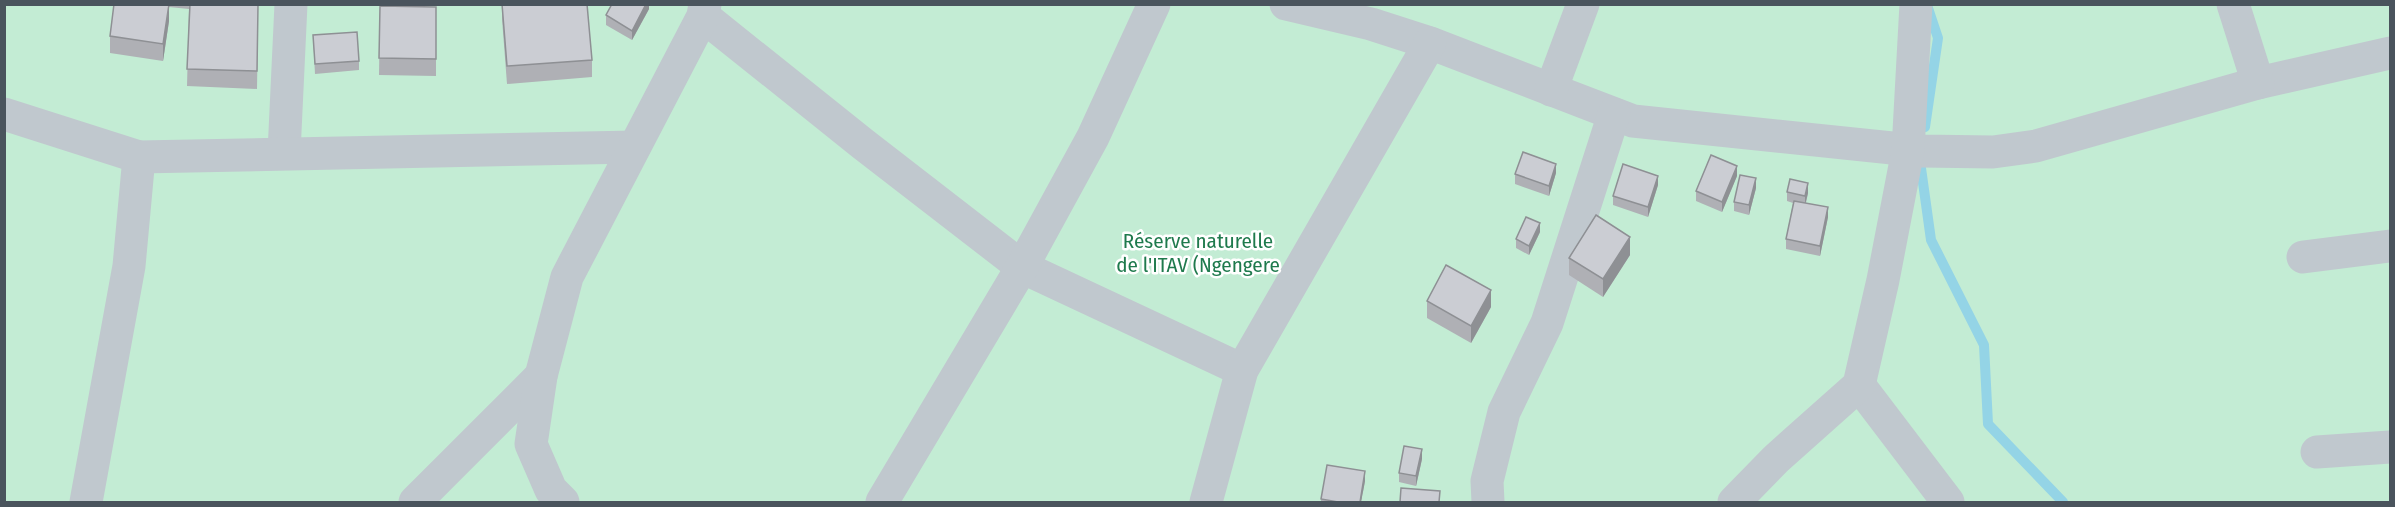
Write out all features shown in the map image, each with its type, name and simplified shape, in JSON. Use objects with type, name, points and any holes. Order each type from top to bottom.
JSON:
[{"type":"street","points":[[284,153],[291,4]]},
{"type":"street","points":[[882,502],[1022,267],[1093,137],[1154,4]]},
{"type":"street","points":[[1286,4],[1369,14],[1430,43],[1633,121],[1908,150],[1951,152],[1993,152],[2036,146],[2258,83],[2391,53]]},
{"type":"street","points":[[1551,90],[1583,4]]},
{"type":"street","points":[[1734,502],[1776,459],[1859,386],[1883,280],[1908,150],[1916,4]]},
{"type":"street","points":[[2234,4],[2258,83]]},
{"type":"street","points":[[563,502],[551,490],[531,444],[542,376],[567,277],[704,10],[863,144],[1022,267],[1242,370]]},
{"type":"street","points":[[1206,502],[1242,370],[1430,43]]},
{"type":"street","points":[[4,114],[139,157],[634,147]]},
{"type":"street","points":[[1488,502],[1487,481],[1504,412],[1547,324],[1614,114]]},
{"type":"street","points":[[86,502],[129,266],[139,157]]},
{"type":"street","points":[[2303,257],[2391,246]]},
{"type":"street","points":[[415,502],[542,376]]},
{"type":"street","points":[[1859,386],[1948,502]]},
{"type":"street","points":[[2317,452],[2391,447]]},
{"type":"green space","name":"Réserve naturelle de l'ITAV (Ngengere","points":[[5,5],[2390,5],[2390,502],[5,502]]},
{"type":"building","points":[[114,4],[169,4],[163,44],[110,36]]},
{"type":"building","points":[[190,4],[258,5],[257,71],[187,69]]},
{"type":"building","points":[[502,4],[587,4],[592,60],[507,66]]},
{"type":"building","points":[[612,4],[646,4],[632,31],[606,15]]},
{"type":"building","points":[[380,6],[436,7],[436,59],[379,58]]},
{"type":"building","points":[[357,32],[359,61],[315,64],[313,35]]},
{"type":"building","points":[[1523,152],[1556,164],[1549,186],[1515,174]]},
{"type":"building","points":[[1711,155],[1737,166],[1722,202],[1696,191]]},
{"type":"building","points":[[1623,164],[1658,176],[1648,207],[1613,196]]},
{"type":"building","points":[[1740,175],[1756,178],[1749,205],[1734,202]]},
{"type":"building","points":[[1790,179],[1808,183],[1805,196],[1787,192]]},
{"type":"building","points":[[1794,201],[1828,207],[1820,246],[1786,239]]},
{"type":"building","points":[[1596,215],[1630,237],[1603,279],[1569,258]]},
{"type":"building","points":[[1526,217],[1540,223],[1529,246],[1516,239]]},
{"type":"building","points":[[1446,265],[1491,290],[1471,326],[1427,301]]},
{"type":"building","points":[[1404,446],[1422,449],[1416,476],[1399,473]]},
{"type":"building","points":[[1327,465],[1365,471],[1360,502],[1321,499]]},
{"type":"building","points":[[1401,488],[1440,491],[1439,502],[1400,502]]},
{"type":"waterway","points":[[1925,127],[1938,38],[1927,5]]},
{"type":"waterway","points":[[1920,161],[1931,240],[1984,345],[1988,424],[2063,502]]}]
